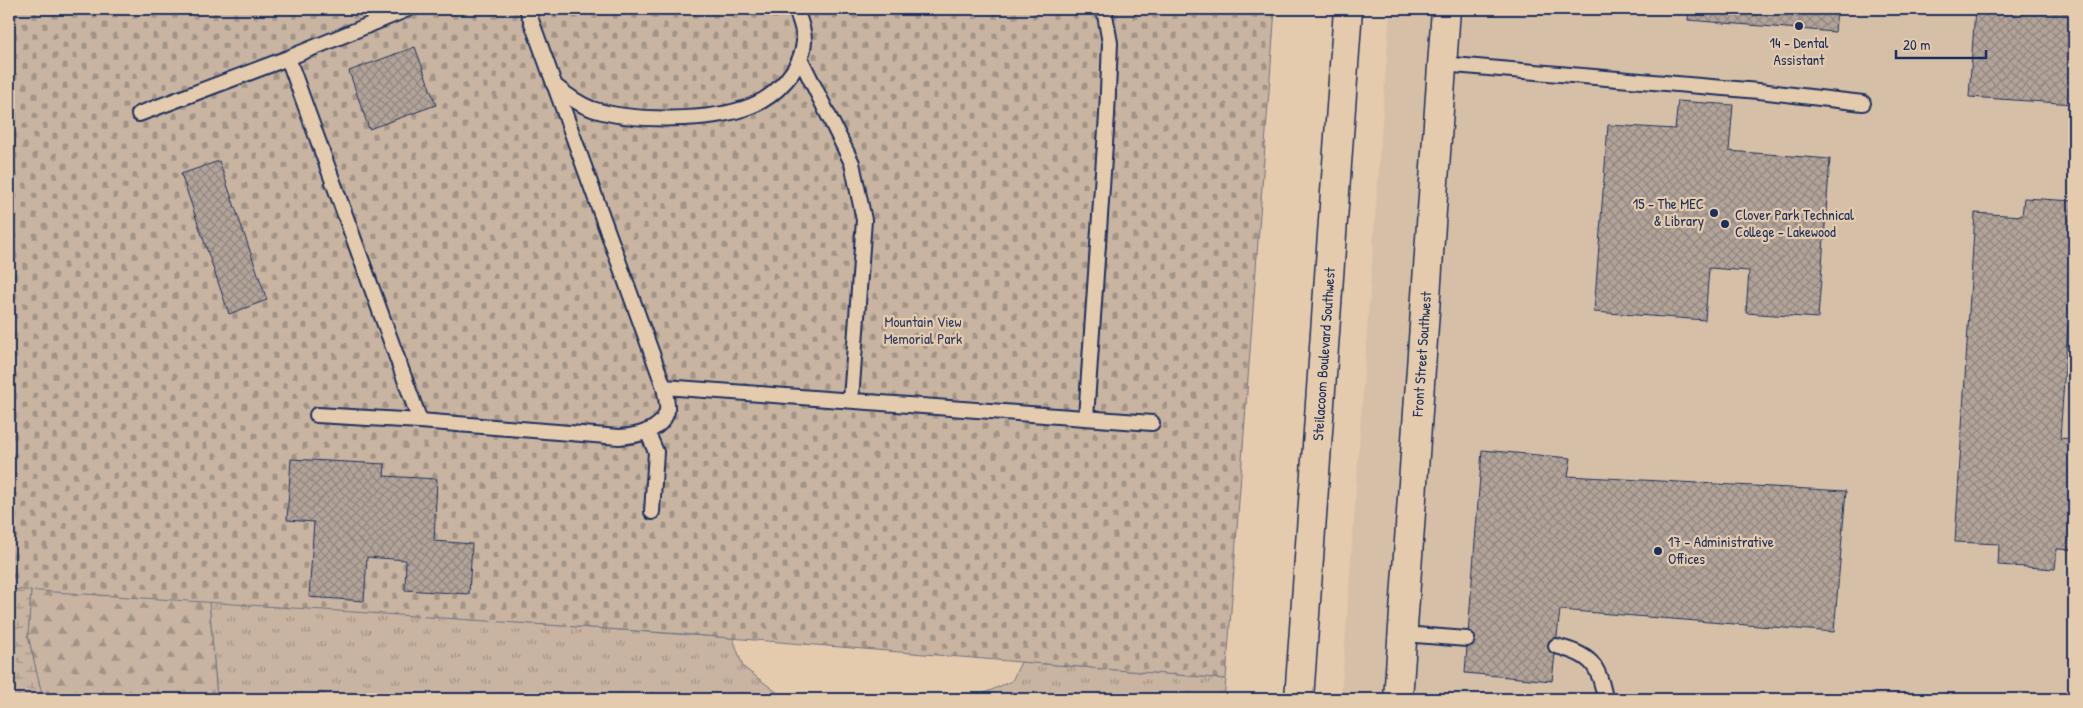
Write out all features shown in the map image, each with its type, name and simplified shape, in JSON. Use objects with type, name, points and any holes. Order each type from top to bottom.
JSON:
[{"type":"street","name":"Steilacoom Boulevard Southwest","points":[[1299,699],[1348,9]]},
{"type":"street","name":"Front Street Southwest","points":[[1398,699],[1446,9]]},
{"type":"lane","points":[[139,114],[288,58],[408,9]]},
{"type":"lane","points":[[317,415],[420,421],[614,437],[638,435],[647,431],[659,424],[666,412],[664,387],[527,9]]},
{"type":"lane","points":[[553,85],[579,104],[606,113],[649,118],[712,115],[751,106],[768,97],[793,73],[800,58],[804,41],[796,9]]},
{"type":"lane","points":[[1086,418],[1107,116],[1110,43],[1104,9]]},
{"type":"lane","points":[[288,58],[420,421]]},
{"type":"lane","points":[[800,58],[852,163],[864,220],[851,400]]},
{"type":"lane","points":[[1442,64],[1759,91],[1863,103]]},
{"type":"lane","points":[[664,387],[1152,423]]},
{"type":"lane","points":[[647,431],[656,452],[652,512]]},
{"type":"lane","points":[[1402,634],[1467,640]]},
{"type":"lane","points":[[1556,646],[1578,652],[1590,661],[1601,678],[1605,699]]},
{"type":"shaded area","name":"Clover Park Technical College - Lakewood","points":[[1390,9],[2074,9],[2074,699],[1341,699]]},
{"type":"green space","name":"Mountain View Memorial Park","points":[[9,9],[1275,9],[1226,679],[682,634],[9,589]]},
{"type":"green space","points":[[158,426],[209,601],[217,699],[43,699],[28,636],[32,576]]},
{"type":"green space","points":[[9,573],[32,576],[28,636],[43,699],[9,699]]},
{"type":"green space","points":[[209,601],[733,638],[743,667],[786,699],[217,699]]},
{"type":"green space","points":[[1021,662],[1226,679],[1224,699],[971,699],[1012,681]]},
{"type":"building","name":"14 - Dental Assistant","points":[[1689,9],[1837,9],[1835,32],[1688,20]]},
{"type":"building","points":[[1975,9],[2074,9],[2074,104],[1969,97]]},
{"type":"building","points":[[415,47],[436,105],[369,129],[349,71]]},
{"type":"building","name":"15 - The MEC & Library","points":[[1678,101],[1733,105],[1729,151],[1830,159],[1818,318],[1746,313],[1749,271],[1709,268],[1705,320],[1594,312],[1608,125],[1675,129]]},
{"type":"building","points":[[219,161],[267,300],[229,314],[181,174]]},
{"type":"building","points":[[2024,198],[2074,201],[2074,324],[2068,324],[2060,438],[2074,439],[2074,550],[2057,549],[2055,569],[1998,565],[1999,544],[1955,542],[1975,213],[2022,216]]},
{"type":"building","name":"17 - Administrative Offices","points":[[1482,450],[1571,458],[1568,476],[1846,491],[1834,632],[1560,610],[1552,681],[1465,673]]},
{"type":"building","points":[[291,459],[385,464],[384,476],[437,479],[434,541],[472,544],[469,594],[405,590],[406,560],[367,557],[364,601],[309,597],[314,522],[287,520]]},
{"type":"place","name":"14 - Dental Assistant","points":[[1799,26]]},
{"type":"place","name":"15 - The MEC & Library","points":[[1714,213]]},
{"type":"place","name":"Clover Park Technical College - Lakewood","points":[[1725,224]]},
{"type":"place","name":"17 - Administrative Offices","points":[[1658,551]]}]
